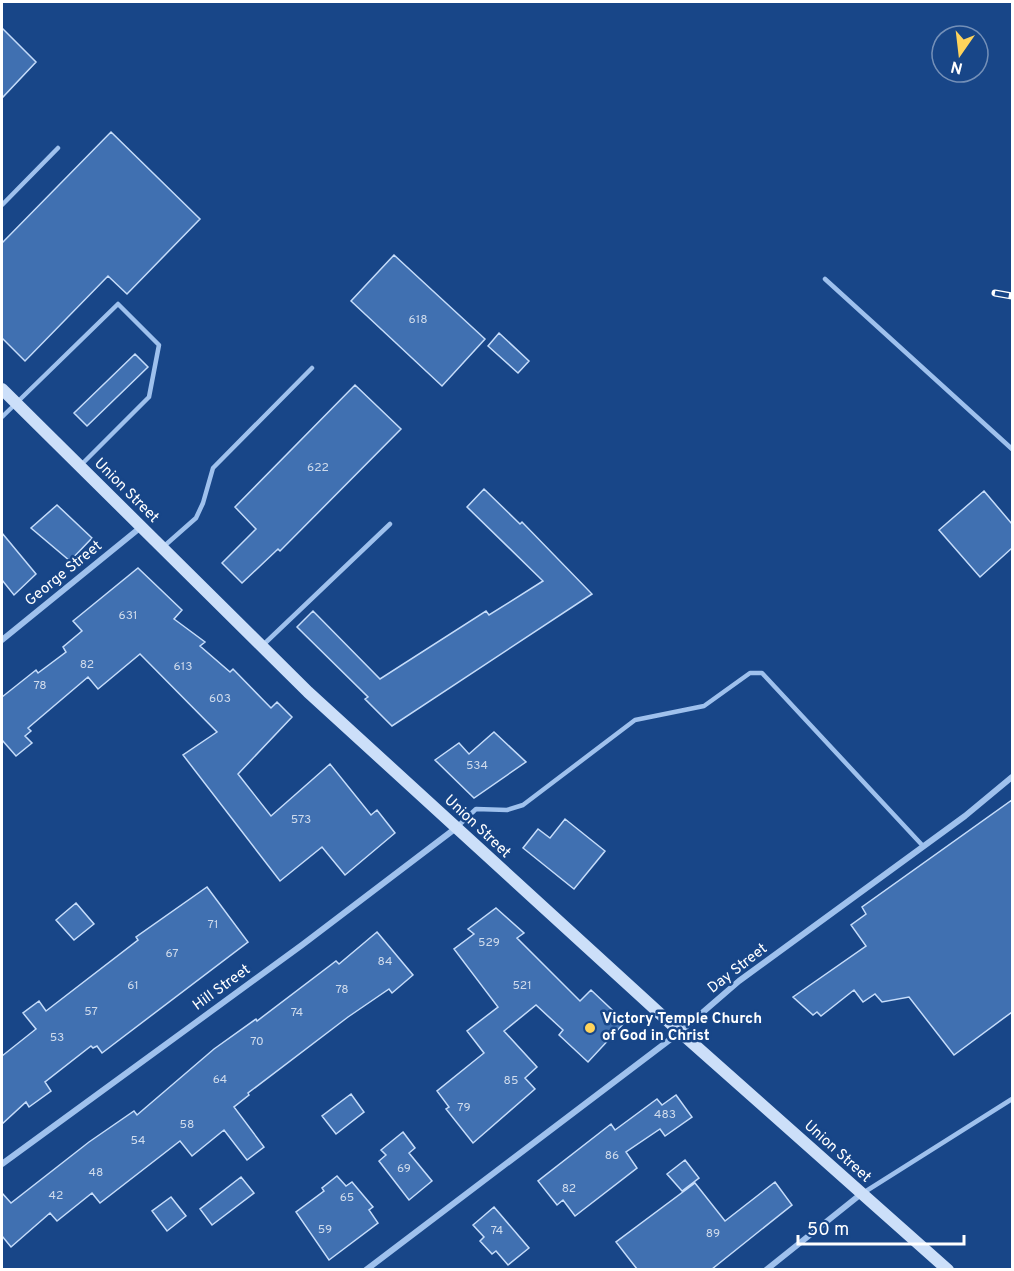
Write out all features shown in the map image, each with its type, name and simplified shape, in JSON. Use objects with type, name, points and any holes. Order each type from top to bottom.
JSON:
[{"type":"main road","name":"Union Street","points":[[2,389],[262,646],[456,828],[680,1032],[948,1269]]},
{"type":"street","name":"George Street","points":[[2,640],[141,527]]},
{"type":"street","name":"Day Street","points":[[366,1269],[680,1032],[739,981],[923,846],[1012,777]]},
{"type":"street","name":"Hill Street","points":[[2,1164],[303,945],[456,828]]},
{"type":"street","points":[[766,1269],[861,1194]]},
{"type":"lane","points":[[2,205],[58,148]]},
{"type":"lane","points":[[825,279],[1012,449]]},
{"type":"lane","points":[[2,417],[118,304],[159,345],[149,397],[80,466]]},
{"type":"lane","points":[[162,548],[196,518],[204,503],[213,468],[312,368]]},
{"type":"lane","points":[[262,646],[390,524]]},
{"type":"lane","points":[[456,828],[476,808],[507,810],[523,805],[635,720],[704,706],[750,673],[762,673],[923,846]]},
{"type":"lane","points":[[861,1194],[1012,1099]]},
{"type":"building","points":[[2,28],[36,62],[2,98]]},
{"type":"building","points":[[111,132],[200,219],[127,294],[108,276],[25,361],[2,338],[2,243]]},
{"type":"building","points":[[394,255],[485,339],[442,386],[351,301]]},
{"type":"building","points":[[499,333],[529,361],[518,373],[488,346]]},
{"type":"building","points":[[135,354],[148,367],[87,426],[74,413]]},
{"type":"building","points":[[355,385],[401,429],[280,551],[278,549],[242,583],[222,563],[256,529],[235,507]]},
{"type":"building","points":[[484,489],[520,524],[522,522],[592,594],[392,726],[365,699],[368,697],[297,627],[313,611],[380,679],[486,611],[489,615],[543,581],[467,507]]},
{"type":"building","points":[[984,491],[1012,524],[1012,548],[980,577],[939,530]]},
{"type":"building","points":[[57,505],[92,538],[70,561],[31,528]]},
{"type":"building","points":[[2,533],[36,574],[14,595],[2,580]]},
{"type":"building","points":[[138,568],[182,610],[174,619],[205,642],[200,646],[230,672],[233,669],[271,708],[277,702],[292,717],[238,774],[271,816],[330,764],[371,815],[377,810],[395,833],[345,875],[322,847],[280,881],[183,755],[217,732],[140,654],[98,689],[88,677],[28,728],[31,731],[25,736],[32,743],[16,756],[2,740],[2,697],[36,670],[38,673],[66,652],[63,647],[82,631],[73,621]]},
{"type":"building","points":[[494,732],[526,762],[474,798],[435,760],[459,743],[469,754]]},
{"type":"building","points":[[1012,800],[1012,1012],[954,1055],[909,997],[882,1002],[875,994],[863,1002],[854,990],[821,1016],[817,1012],[813,1015],[793,997],[866,946],[851,925],[866,914],[862,907]]},
{"type":"building","points":[[565,819],[605,851],[574,889],[523,848],[538,829],[550,838]]},
{"type":"building","points":[[207,887],[248,942],[102,1053],[97,1046],[93,1048],[91,1046],[45,1082],[51,1091],[29,1107],[26,1102],[2,1124],[2,1056],[36,1029],[23,1013],[39,1001],[46,1011],[138,940],[136,937]]},
{"type":"building","points":[[76,903],[94,924],[74,940],[56,920]]},
{"type":"building","points":[[496,908],[524,933],[517,938],[580,1001],[591,990],[625,1022],[588,1062],[559,1035],[563,1030],[536,1005],[504,1031],[537,1067],[525,1078],[535,1089],[473,1143],[446,1109],[449,1107],[437,1091],[484,1053],[467,1031],[498,1007],[454,949],[474,934],[468,929]]},
{"type":"building","points":[[377,932],[413,975],[392,993],[389,989],[348,1017],[248,1093],[249,1095],[234,1107],[264,1147],[247,1160],[224,1130],[192,1156],[180,1141],[100,1203],[92,1193],[57,1221],[50,1213],[11,1247],[2,1236],[2,1193],[11,1203],[89,1142],[134,1111],[137,1115],[214,1049],[256,1019],[257,1021],[336,961],[339,964]]},
{"type":"building","points":[[351,1094],[364,1112],[336,1134],[322,1116]]},
{"type":"building","points":[[676,1095],[692,1117],[665,1136],[660,1129],[626,1152],[637,1168],[575,1216],[563,1200],[557,1205],[538,1181],[611,1124],[615,1130],[657,1099],[662,1105]]},
{"type":"building","points":[[403,1132],[415,1148],[409,1153],[432,1181],[409,1200],[379,1161],[386,1155],[381,1150]]},
{"type":"building","points":[[685,1160],[699,1178],[682,1191],[667,1174]]},
{"type":"building","points":[[337,1176],[346,1186],[352,1182],[373,1207],[369,1210],[378,1223],[329,1260],[296,1212],[324,1191],[322,1188]]},
{"type":"building","points":[[241,1177],[254,1193],[212,1225],[200,1209]]},
{"type":"building","points":[[775,1182],[792,1205],[712,1269],[637,1269],[616,1242],[695,1183],[725,1221]]},
{"type":"building","points":[[171,1197],[186,1216],[167,1231],[152,1211]]},
{"type":"building","points":[[494,1207],[529,1248],[508,1265],[496,1251],[492,1254],[480,1241],[484,1237],[473,1225]]},
{"type":"railway","points":[[995,293],[1012,296]]},
{"type":"place","name":"Victory Temple Church of God in Christ","points":[[590,1028]]}]
